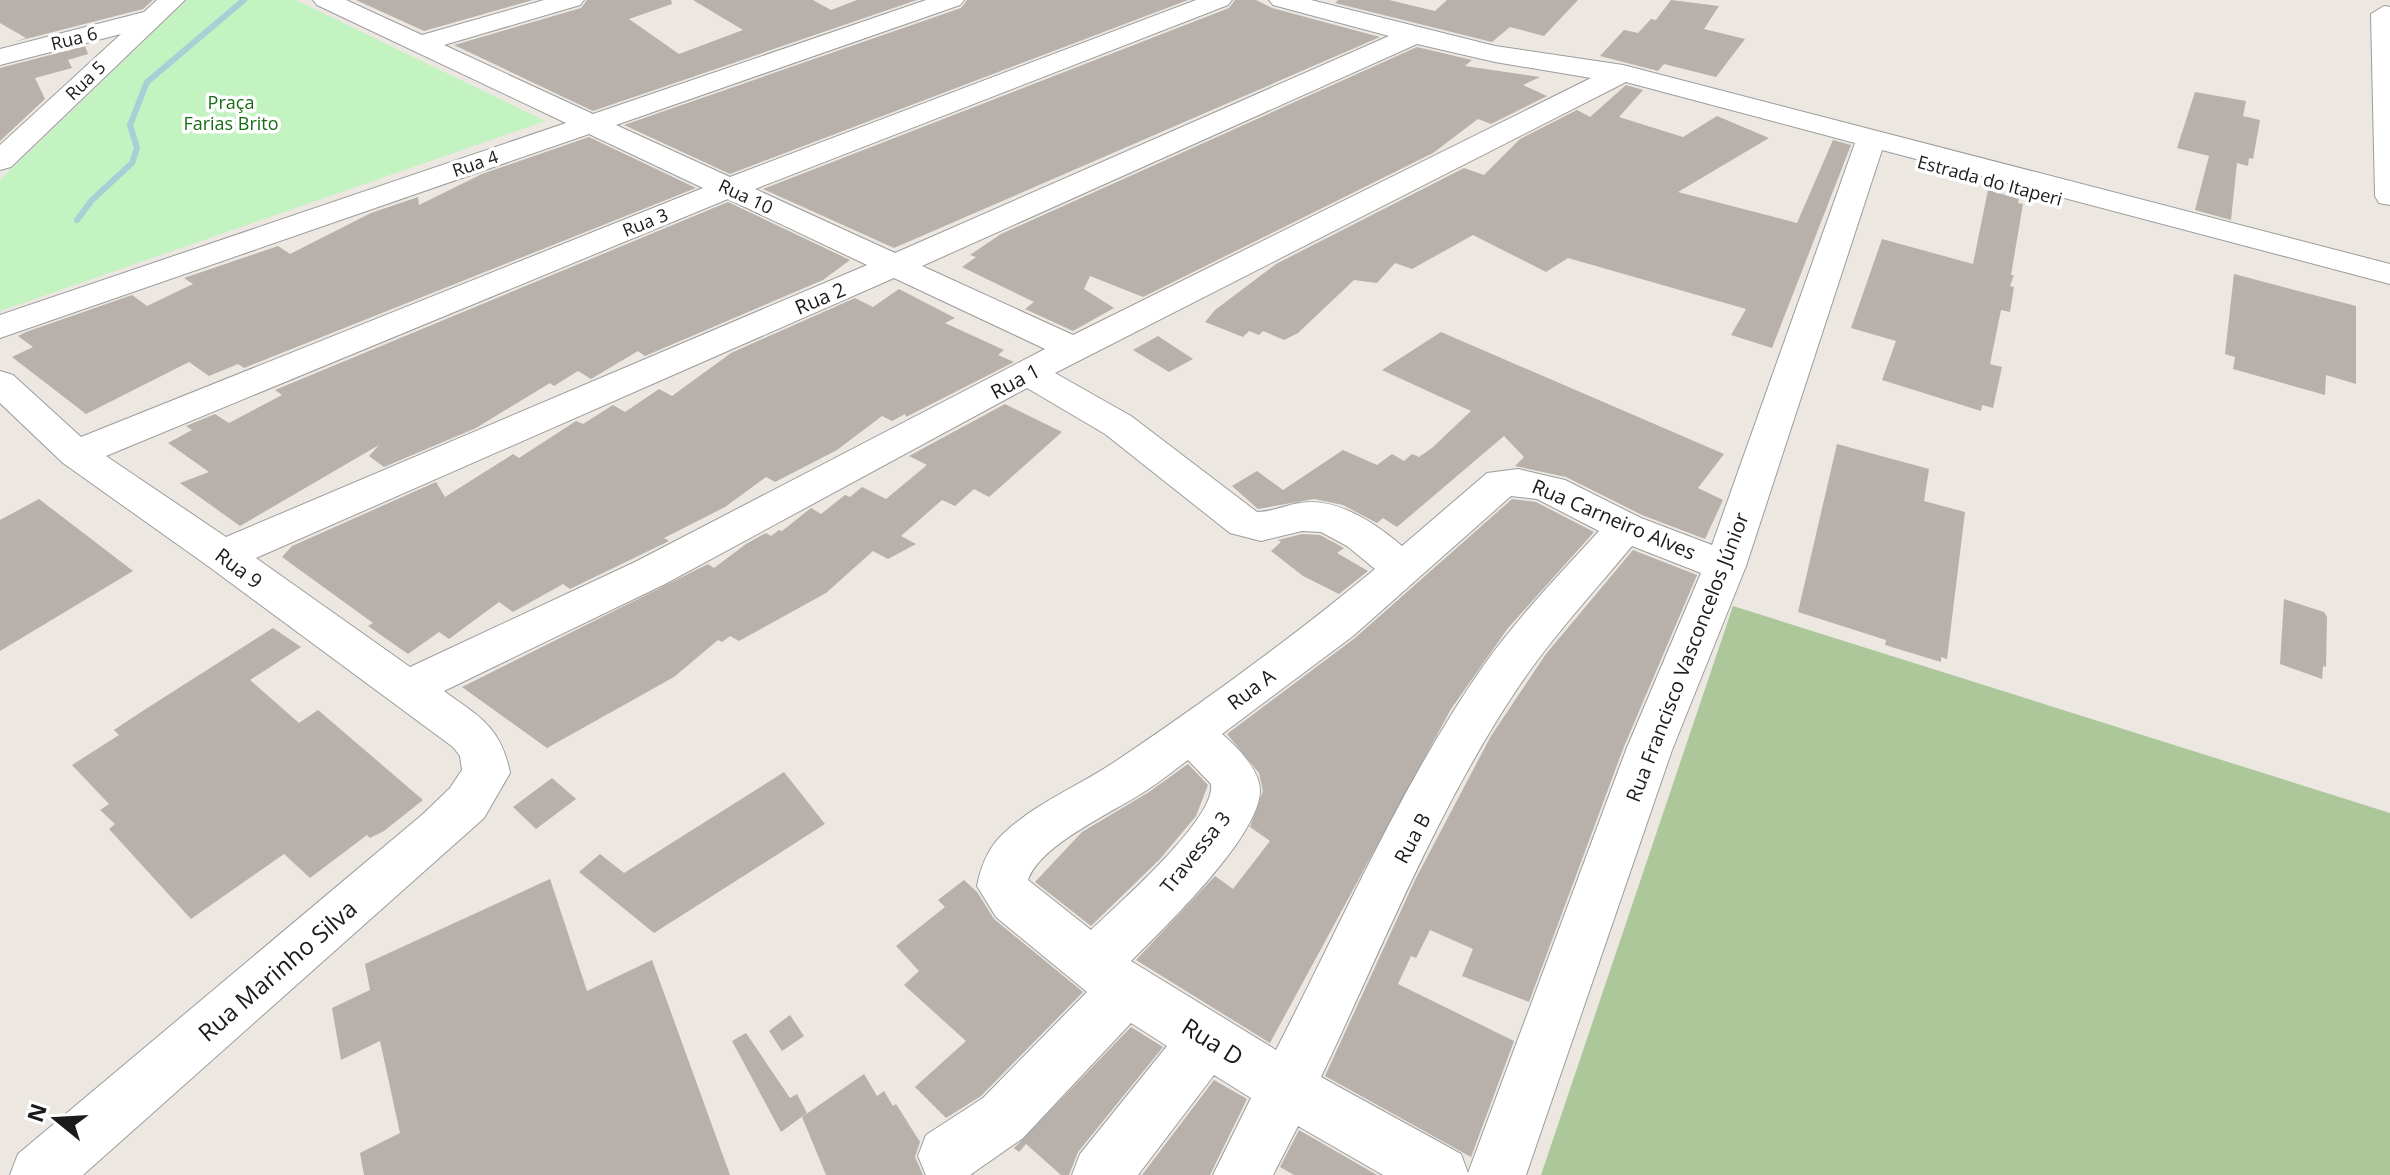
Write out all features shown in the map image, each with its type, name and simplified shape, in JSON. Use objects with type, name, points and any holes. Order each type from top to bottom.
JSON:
[{"type":"street","name":"Rua 5","points":[[0,161],[172,0]]},
{"type":"street","name":"Rua 10","points":[[326,0],[1073,349]]},
{"type":"street","points":[[419,44],[571,0]]},
{"type":"street","name":"Rua 4","points":[[0,327],[951,0]]},
{"type":"street","name":"Rua 3","points":[[76,454],[729,188],[1219,0]]},
{"type":"street","name":"Estrada do Itaperi","points":[[1282,0],[1414,35],[1608,75],[2390,274]]},
{"type":"street","points":[[2387,14],[2390,196]]},
{"type":"street","name":"Rua 6","points":[[0,57],[149,19]]},
{"type":"street","name":"Rua 2","points":[[223,555],[896,265],[1414,35]]},
{"type":"street","name":"Rua 1","points":[[407,689],[650,573],[1073,349],[1608,75]]},
{"type":"street","name":"Estrada do Itaperi","points":[[1870,143],[2390,286]]},
{"type":"street","name":"Rua Francisco Vasconcelos Júnior","points":[[1497,1175],[1649,750],[1725,566],[1870,143]]},
{"type":"street","points":[[1029,374],[1118,425],[1244,523],[1264,528],[1301,517],[1325,519],[1350,529],[1403,570]]},
{"type":"street","name":"Rua 9","points":[[0,383],[76,454],[223,555],[469,734],[482,749]]},
{"type":"street","name":"Rua Carneiro Alves","points":[[1501,483],[1525,481],[1552,489],[1625,528],[1725,566]]},
{"type":"street","name":"Rua A","points":[[1002,886],[1005,869],[1019,850],[1052,823],[1131,776],[1190,735],[1338,624],[1501,483]]},
{"type":"street","name":"Rua B","points":[[1242,1175],[1483,703],[1507,668],[1625,528]]},
{"type":"street","name":"Travessa 3","points":[[947,1156],[1003,1118],[1111,976],[1167,890],[1233,804],[1234,780],[1220,762],[1190,735]]},
{"type":"street","name":"Rua Marinho Silva","points":[[39,1175],[440,829],[467,803],[486,773],[482,749]]},
{"type":"street","name":"Rua D","points":[[1002,886],[1014,901],[1111,976],[1288,1089],[1440,1175]]},
{"type":"street","points":[[1101,1175],[1209,1037]]},
{"type":"green space","name":"Praça Farias Brito","points":[[187,0],[296,0],[545,121],[0,311],[0,180]]},
{"type":"green space","points":[[1733,606],[2390,813],[2390,1175],[1541,1175]]},
{"type":"building","points":[[0,0],[153,0],[143,9],[14,42],[26,38],[0,23]]},
{"type":"building","points":[[356,0],[533,0],[424,31]]},
{"type":"building","points":[[587,0],[671,0],[672,4],[629,19],[679,54],[743,30],[693,0],[813,0],[831,10],[857,0],[917,0],[593,111],[454,45],[581,8]]},
{"type":"building","points":[[967,0],[1188,0],[730,174],[624,125],[961,8]]},
{"type":"building","points":[[1235,0],[1256,0],[1272,8],[1380,37],[894,248],[763,189],[1229,8]]},
{"type":"building","points":[[1338,0],[1389,0],[1435,11],[1447,0],[1578,0],[1544,36],[1510,27],[1492,42],[1335,3]]},
{"type":"building","points":[[1671,0],[1719,6],[1704,29],[1745,39],[1716,77],[1664,64],[1658,71],[1600,56],[1624,30],[1638,33],[1651,19],[1656,20]]},
{"type":"building","points":[[85,46],[88,54],[68,60],[72,68],[35,78],[45,99],[0,141],[0,68]]},
{"type":"building","points":[[1417,47],[1472,60],[1465,66],[1540,77],[1523,85],[1547,96],[1491,124],[1478,119],[1433,153],[1143,297],[1090,276],[1084,289],[1114,308],[1073,331],[1025,309],[1034,302],[962,267],[976,257],[970,255],[1001,234]]},
{"type":"building","points":[[1626,85],[1643,90],[1619,117],[1683,137],[1717,116],[1769,138],[1678,192],[1797,223],[1833,140],[1851,145],[1772,348],[1731,335],[1746,309],[1568,258],[1546,272],[1473,235],[1412,269],[1395,263],[1377,283],[1354,280],[1298,333],[1284,340],[1263,331],[1259,335],[1249,331],[1243,337],[1205,322],[1215,310],[1276,264],[1464,168],[1484,175],[1520,139],[1577,110],[1590,117]]},
{"type":"building","points":[[2195,92],[2246,101],[2243,116],[2260,120],[2253,159],[2249,158],[2248,166],[2237,163],[2231,220],[2195,210],[2209,156],[2177,148]]},
{"type":"building","points":[[589,137],[696,188],[244,368],[238,364],[209,376],[189,362],[86,414],[12,357],[33,347],[18,336],[26,332],[132,295],[147,306],[193,284],[184,278],[278,246],[290,254],[371,213],[418,197],[419,205],[482,174]]},
{"type":"building","points":[[1988,190],[2019,199],[2018,203],[2023,204],[2011,275],[2014,275],[2010,286],[2014,287],[2010,312],[2001,310],[1990,364],[2002,367],[1993,408],[1982,405],[1981,411],[1882,380],[1896,341],[1851,328],[1882,239],[1973,264]]},
{"type":"building","points":[[728,202],[850,260],[823,280],[645,356],[638,351],[591,379],[578,371],[554,386],[550,383],[476,428],[384,467],[369,456],[379,445],[240,526],[180,483],[209,472],[168,443],[192,430],[186,426],[215,414],[229,423],[282,395],[275,390]]},
{"type":"building","points":[[2234,274],[2356,306],[2356,384],[2326,375],[2325,395],[2233,369],[2235,357],[2225,354]]},
{"type":"building","points":[[899,289],[955,318],[945,323],[1004,350],[998,355],[1014,362],[906,417],[905,414],[892,421],[882,416],[837,450],[775,482],[766,477],[725,507],[664,538],[669,541],[570,589],[563,584],[513,612],[499,602],[449,639],[439,632],[408,654],[368,626],[373,623],[282,557],[292,546],[436,482],[445,497],[513,454],[519,458],[576,421],[583,424],[613,405],[625,412],[659,389],[672,396],[731,353],[855,298],[873,307]]},
{"type":"building","points":[[1441,332],[1724,454],[1698,488],[1723,500],[1705,539],[1642,515],[1566,477],[1515,466],[1524,457],[1504,436],[1397,527],[1383,518],[1377,523],[1343,505],[1314,499],[1258,509],[1232,486],[1257,471],[1283,490],[1343,450],[1377,465],[1392,454],[1404,461],[1412,454],[1419,457],[1432,448],[1471,411],[1382,370]]},
{"type":"building","points":[[1158,336],[1193,359],[1169,372],[1133,350]]},
{"type":"building","points":[[1005,404],[1062,432],[989,497],[974,489],[955,506],[942,500],[901,536],[916,544],[888,559],[873,551],[826,593],[739,641],[730,636],[722,642],[718,640],[674,677],[547,748],[462,687],[708,564],[714,568],[766,533],[771,536],[782,531],[811,508],[821,514],[845,495],[850,497],[862,487],[886,499],[927,465],[909,456]]},
{"type":"building","points":[[1837,444],[1929,469],[1924,501],[1965,512],[1947,659],[1941,657],[1941,662],[1885,645],[1886,640],[1798,612]]},
{"type":"building","points":[[39,499],[133,571],[0,651],[0,520]]},
{"type":"building","points":[[1512,499],[1536,502],[1594,532],[1508,628],[1451,709],[1270,1043],[1136,960],[1215,876],[1233,889],[1270,841],[1250,827],[1263,791],[1259,773],[1227,734],[1355,638]]},
{"type":"building","points":[[1302,534],[1320,535],[1344,548],[1337,553],[1368,571],[1339,594],[1303,576],[1271,551],[1281,542],[1278,540]]},
{"type":"building","points":[[1633,550],[1697,575],[1623,749],[1529,1002],[1462,976],[1473,949],[1430,930],[1416,958],[1411,956],[1398,984],[1514,1041],[1471,1157],[1325,1076],[1415,880],[1491,736],[1546,654]]},
{"type":"building","points":[[2284,599],[2324,612],[2327,617],[2326,667],[2323,666],[2322,679],[2280,664]]},
{"type":"building","points":[[273,628],[301,647],[250,680],[299,723],[318,710],[423,800],[384,831],[370,838],[367,835],[310,878],[284,854],[191,919],[109,829],[115,824],[100,810],[109,804],[72,765],[119,735],[114,730]]},
{"type":"building","points":[[1188,764],[1208,785],[1196,816],[1160,859],[1091,926],[1035,882],[1082,832],[1149,792]]},
{"type":"building","points":[[784,772],[825,824],[654,933],[579,872],[600,854],[624,873]]},
{"type":"building","points":[[552,778],[576,799],[536,829],[513,807]]},
{"type":"building","points":[[550,879],[587,991],[652,960],[730,1175],[364,1175],[360,1153],[400,1133],[380,1041],[341,1060],[332,1008],[370,990],[365,964]]},
{"type":"building","points":[[964,880],[977,892],[994,919],[1083,992],[981,1096],[946,1118],[915,1087],[966,1041],[904,985],[919,971],[896,946],[945,907],[938,900]]},
{"type":"building","points":[[790,1015],[804,1036],[782,1051],[769,1031]]},
{"type":"building","points":[[1131,1027],[1163,1047],[1078,1152],[1069,1175],[1061,1175],[1026,1144],[1019,1152],[1014,1148]]},
{"type":"building","points":[[746,1033],[790,1098],[797,1094],[807,1113],[781,1132],[732,1041]]},
{"type":"building","points":[[864,1074],[877,1096],[884,1091],[893,1106],[896,1104],[920,1142],[915,1157],[923,1175],[826,1175],[802,1117]]},
{"type":"building","points":[[1214,1080],[1247,1099],[1210,1175],[1142,1175]]},
{"type":"building","points":[[1299,1130],[1377,1175],[1294,1175],[1280,1167]]},
{"type":"waterway","points":[[77,220],[92,200],[132,163],[137,148],[130,125],[147,82],[244,0]]}]
